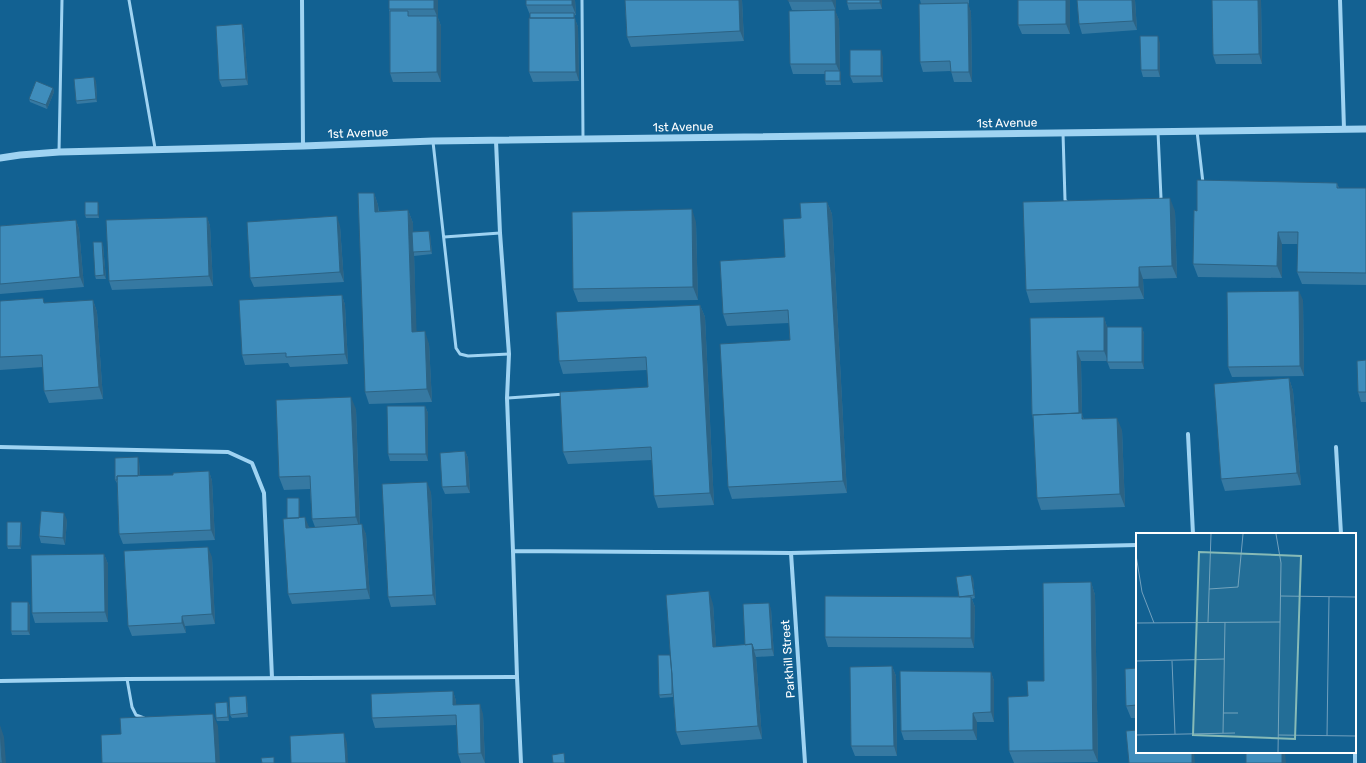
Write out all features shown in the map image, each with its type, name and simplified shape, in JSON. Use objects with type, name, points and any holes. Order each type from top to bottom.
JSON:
[{"type":"street","points":[[302,0],[303,146]]},
{"type":"street","points":[[1340,0],[1344,129]]},
{"type":"street","name":"1st Avenue","points":[[0,158],[59,152],[433,141],[1366,129]]},
{"type":"street","points":[[496,141],[500,233],[509,354],[507,398],[521,763]]},
{"type":"street","points":[[1188,434],[1193,533]]},
{"type":"street","points":[[0,446],[228,452],[252,463],[264,493],[272,678]]},
{"type":"street","points":[[1336,447],[1341,533]]},
{"type":"street","points":[[513,551],[791,553],[1136,545]]},
{"type":"street","name":"Parkhill Street","points":[[791,553],[805,763]]},
{"type":"street","points":[[0,681],[517,677]]},
{"type":"street","points":[[1355,753],[1356,763]]},
{"type":"lane","points":[[59,152],[62,0]]},
{"type":"lane","points":[[129,0],[155,150]]},
{"type":"lane","points":[[582,0],[583,140]]},
{"type":"lane","points":[[1197,131],[1202,182],[1204,185]]},
{"type":"lane","points":[[1156,204],[1161,198],[1158,132]]},
{"type":"lane","points":[[1063,133],[1065,200],[1070,205],[1075,206]]},
{"type":"lane","points":[[433,141],[456,348],[460,354],[468,356],[509,354]]},
{"type":"lane","points":[[444,236],[500,233]]},
{"type":"lane","points":[[507,398],[567,394]]},
{"type":"lane","points":[[127,679],[132,707],[136,715],[150,720]]},
{"type":"building","points":[[389,0],[434,0],[434,9],[389,9]]},
{"type":"building","points":[[526,0],[572,0],[572,5],[526,5]]},
{"type":"building","points":[[625,0],[739,0],[740,31],[627,37]]},
{"type":"building","points":[[832,0],[832,1],[788,1]]},
{"type":"building","points":[[847,0],[880,0],[880,3],[847,3]]},
{"type":"building","points":[[1018,0],[1066,0],[1066,24],[1018,25]]},
{"type":"building","points":[[1077,0],[1132,0],[1133,21],[1079,24]]},
{"type":"building","points":[[1212,0],[1258,0],[1259,54],[1213,55]]},
{"type":"building","points":[[968,3],[969,72],[951,72],[950,61],[920,62],[919,4]]},
{"type":"building","points":[[835,10],[836,64],[790,64],[789,11]]},
{"type":"building","points":[[390,11],[408,11],[408,16],[437,16],[437,72],[390,73]]},
{"type":"building","points":[[530,13],[574,13],[574,18],[530,18]]},
{"type":"building","points":[[529,18],[575,18],[576,72],[529,72]]},
{"type":"building","points":[[242,24],[246,79],[219,80],[216,26]]},
{"type":"building","points":[[1140,36],[1158,36],[1158,70],[1141,70]]},
{"type":"building","points":[[850,50],[881,50],[881,76],[850,76]]},
{"type":"building","points":[[825,71],[840,71],[840,81],[825,81]]},
{"type":"building","points":[[94,77],[96,99],[76,101],[74,79]]},
{"type":"building","points":[[36,81],[53,88],[46,105],[29,99]]},
{"type":"building","points":[[1197,180],[1337,183],[1337,188],[1366,188],[1366,273],[1297,272],[1298,232],[1278,232],[1277,266],[1193,264],[1194,210],[1197,211]]},
{"type":"building","points":[[358,193],[374,193],[375,212],[408,210],[412,332],[425,331],[427,389],[365,392]]},
{"type":"building","points":[[1170,198],[1172,266],[1139,267],[1139,287],[1026,290],[1023,202]]},
{"type":"building","points":[[85,202],[98,202],[98,215],[85,215]]},
{"type":"building","points":[[827,202],[843,481],[728,487],[720,344],[790,340],[788,310],[723,314],[720,261],[785,257],[783,219],[801,218],[800,203]]},
{"type":"building","points":[[692,209],[693,287],[573,289],[572,212]]},
{"type":"building","points":[[337,216],[340,272],[250,278],[247,222]]},
{"type":"building","points":[[207,217],[209,276],[109,281],[106,220]]},
{"type":"building","points":[[76,220],[80,277],[0,284],[0,226]]},
{"type":"building","points":[[429,231],[431,251],[413,252],[412,232]]},
{"type":"building","points":[[93,242],[102,242],[104,275],[95,276]]},
{"type":"building","points":[[1299,291],[1300,366],[1228,367],[1227,292]]},
{"type":"building","points":[[342,295],[345,354],[286,357],[286,353],[242,355],[239,300]]},
{"type":"building","points":[[43,298],[44,303],[93,300],[99,387],[44,391],[42,355],[0,357],[0,301]]},
{"type":"building","points":[[700,305],[710,493],[654,496],[651,447],[563,452],[560,392],[648,387],[646,357],[559,361],[556,312]]},
{"type":"building","points":[[1104,317],[1104,351],[1077,351],[1079,413],[1032,415],[1030,318]]},
{"type":"building","points":[[1107,327],[1142,327],[1142,362],[1107,362]]},
{"type":"building","points":[[1366,360],[1366,392],[1358,392],[1357,361]]},
{"type":"building","points":[[1289,378],[1297,473],[1221,479],[1214,384]]},
{"type":"building","points":[[351,397],[356,517],[312,519],[310,476],[279,477],[276,400]]},
{"type":"building","points":[[387,406],[425,406],[426,454],[388,454]]},
{"type":"building","points":[[1082,413],[1082,419],[1117,418],[1120,494],[1037,498],[1033,415]]},
{"type":"building","points":[[465,451],[467,486],[442,487],[440,453]]},
{"type":"building","points":[[138,457],[138,476],[117,476],[117,480],[115,480],[115,458]]},
{"type":"building","points":[[209,471],[211,530],[119,534],[117,476],[173,475],[173,473]]},
{"type":"building","points":[[427,482],[433,595],[388,597],[382,484]]},
{"type":"building","points":[[287,498],[299,498],[299,518],[287,518]]},
{"type":"building","points":[[41,511],[64,513],[63,538],[39,536]]},
{"type":"building","points":[[305,517],[306,528],[362,524],[367,589],[288,594],[283,519]]},
{"type":"building","points":[[7,522],[21,522],[20,546],[7,546]]},
{"type":"building","points":[[208,547],[212,614],[182,616],[182,623],[128,626],[124,551]]},
{"type":"building","points":[[104,554],[105,612],[32,613],[31,555]]},
{"type":"building","points":[[971,575],[974,595],[959,597],[956,577]]},
{"type":"building","points":[[1091,582],[1093,750],[1009,751],[1008,697],[1028,696],[1027,681],[1044,681],[1043,583]]},
{"type":"building","points":[[709,591],[713,647],[752,644],[758,726],[676,732],[666,595]]},
{"type":"building","points":[[825,596],[971,597],[971,638],[825,637]]},
{"type":"building","points":[[11,602],[28,602],[28,631],[11,631]]},
{"type":"building","points":[[769,603],[772,649],[754,650],[752,644],[745,645],[743,604]]},
{"type":"building","points":[[658,655],[670,655],[672,694],[659,695]]},
{"type":"building","points":[[892,666],[894,746],[851,746],[850,667]]},
{"type":"building","points":[[1136,668],[1136,705],[1126,706],[1125,669]]},
{"type":"building","points":[[900,671],[991,672],[991,712],[973,713],[973,730],[901,731]]},
{"type":"building","points":[[453,691],[453,705],[480,704],[481,753],[458,754],[456,715],[372,718],[371,694]]},
{"type":"building","points":[[246,696],[247,713],[230,715],[229,697]]},
{"type":"building","points":[[227,702],[228,717],[216,718],[215,703]]},
{"type":"building","points":[[213,714],[216,763],[102,763],[101,735],[121,734],[120,718]]},
{"type":"building","points":[[0,727],[2,763],[0,763]]},
{"type":"building","points":[[1136,730],[1136,753],[1192,753],[1192,763],[1129,763],[1126,731]]},
{"type":"building","points":[[344,733],[346,763],[291,763],[290,736]]},
{"type":"building","points":[[564,753],[565,763],[553,763],[552,755]]},
{"type":"building","points":[[1246,753],[1282,753],[1282,763],[1246,763]]},
{"type":"building","points":[[274,757],[274,763],[262,763],[261,758]]}]
